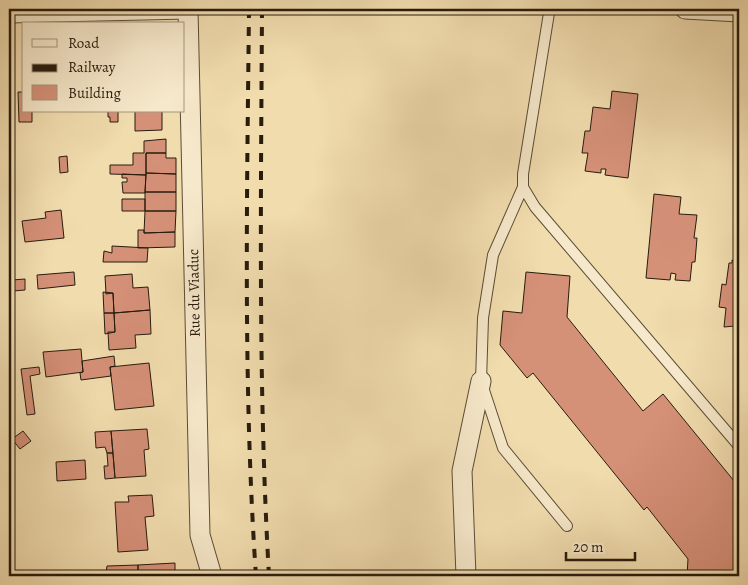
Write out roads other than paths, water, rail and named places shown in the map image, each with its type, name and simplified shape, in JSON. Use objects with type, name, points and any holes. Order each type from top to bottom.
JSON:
[{"type":"street","points":[[9,13],[188,9]]},
{"type":"street","name":"Rue du Viaduc","points":[[188,9],[200,535],[212,576]]},
{"type":"street","points":[[685,9],[739,12]]},
{"type":"street","points":[[466,576],[462,470],[481,381]]},
{"type":"lane","points":[[549,13],[523,174],[523,187],[493,255],[483,318],[481,381],[503,448],[567,526]]},
{"type":"lane","points":[[523,187],[535,207],[739,446]]},
{"type":"railway","points":[[249,9],[248,364],[249,435],[256,576]]},
{"type":"railway","points":[[262,9],[262,363],[269,576]]}]
